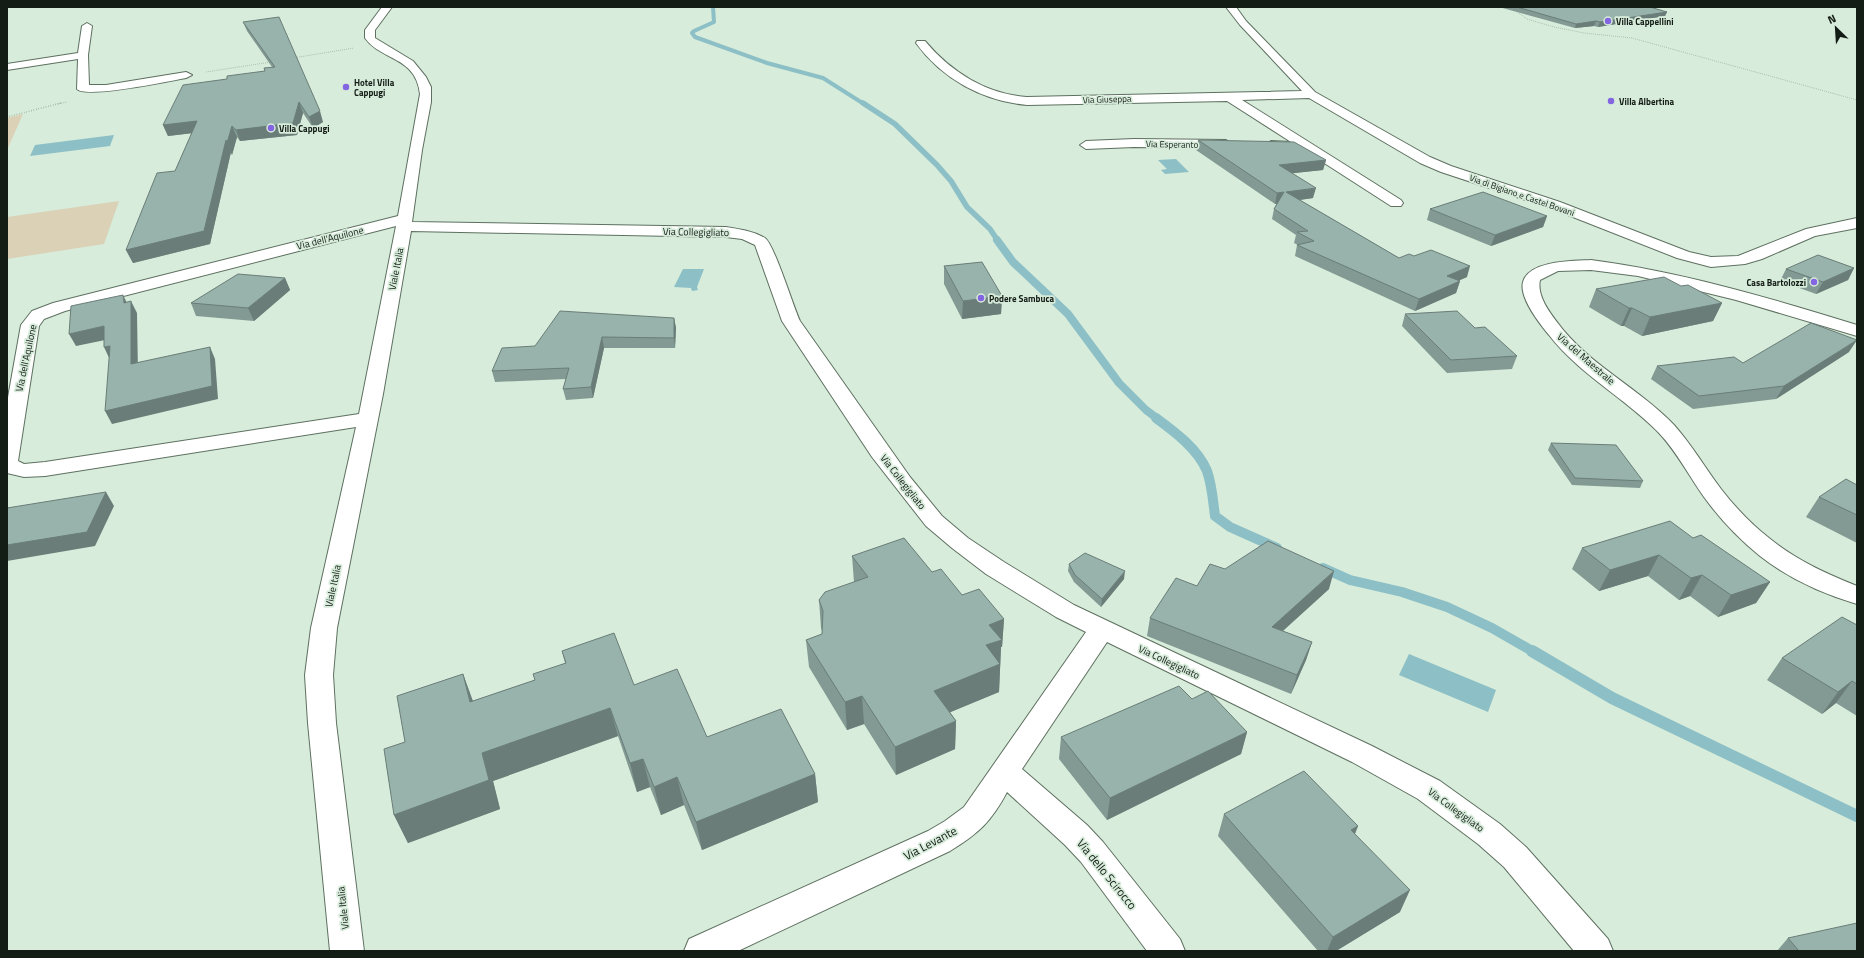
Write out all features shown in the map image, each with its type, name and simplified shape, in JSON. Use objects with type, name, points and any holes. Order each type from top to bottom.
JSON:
[{"type":"street","points":[[387,7],[370,30],[370,38],[377,45],[398,55],[408,63],[419,76],[425,87],[426,101],[416,141],[405,223]]},
{"type":"street","name":"Via di Bigiano e Castel Bovani","points":[[1231,7],[1243,23],[1311,94],[1435,165],[1541,200],[1697,260],[1722,263],[1747,259],[1811,232],[1857,223]]},
{"type":"street","points":[[87,26],[83,55],[83,89],[106,88],[186,75]]},
{"type":"street","name":"Via Giuseppa","points":[[921,43],[934,59],[951,72],[980,89],[1007,100],[1027,101],[1311,94]]},
{"type":"street","points":[[7,67],[83,55]]},
{"type":"street","points":[[1229,97],[1396,203]]},
{"type":"street","name":"Via Esperanto","points":[[1086,145],[1134,143],[1238,145]]},
{"type":"street","points":[[1261,145],[1306,146]]},
{"type":"street","name":"Viale Italia","points":[[347,951],[322,722],[319,676],[324,628],[368,419],[405,223]]},
{"type":"street","name":"Via dell'Aquilone","points":[[368,419],[45,469],[18,470],[11,467],[7,462],[30,325],[38,315],[72,304],[405,223]]},
{"type":"street","name":"Via Collegigliato","points":[[405,223],[726,232],[746,235],[757,239],[766,250],[782,303],[792,321],[880,452],[919,504],[934,521],[960,543],[995,568],[1039,596],[1101,630],[1362,754],[1429,790],[1483,830],[1515,857],[1596,951]]},
{"type":"street","name":"Via del Maestrale","points":[[1857,332],[1727,292],[1657,274],[1618,267],[1584,264],[1555,267],[1538,273],[1533,278],[1531,283],[1540,311],[1560,337],[1660,422],[1685,451],[1721,504],[1741,524],[1788,564],[1857,595]]},
{"type":"street","name":"Via Levante","points":[[701,951],[938,841],[956,831],[975,816],[987,800],[1004,771],[1101,630]]},
{"type":"street","name":"Via dello Scirocco","points":[[1004,771],[1076,835],[1092,852],[1168,951]]},
{"type":"path","points":[[1513,9],[1527,19],[1554,27],[1584,33],[1632,38],[1857,100]]},
{"type":"shaded area","points":[[23,114],[7,150],[7,118]]},
{"type":"shaded area","points":[[119,201],[104,244],[7,259],[7,217]]},
{"type":"water","points":[[114,135],[110,146],[30,156],[35,145]]},
{"type":"water","points":[[1176,159],[1189,172],[1165,174],[1161,170],[1167,169],[1158,160]]},
{"type":"water","points":[[683,269],[704,269],[697,287],[698,290],[692,291],[691,288],[674,287]]},
{"type":"water","points":[[1409,654],[1496,690],[1488,712],[1399,675]]},
{"type":"building","points":[[1517,7],[1650,7],[1667,12],[1576,24]]},
{"type":"building","points":[[279,17],[320,111],[309,117],[299,102],[293,123],[236,130],[232,126],[227,143],[226,140],[204,231],[126,250],[157,173],[175,171],[197,121],[163,125],[183,85],[227,79],[227,76],[265,71],[264,68],[275,67],[243,22]]},
{"type":"building","points":[[1198,140],[1294,142],[1326,160],[1279,165],[1316,188],[1286,192],[1399,258],[1409,254],[1414,256],[1431,250],[1470,266],[1447,276],[1460,281],[1419,299],[1297,245],[1314,241],[1297,232],[1308,231],[1274,209],[1284,192],[1277,193]]},
{"type":"building","points":[[1483,192],[1547,216],[1495,235],[1430,209]]},
{"type":"building","points":[[1818,255],[1854,268],[1823,282],[1786,269]]},
{"type":"building","points":[[982,262],[1002,296],[963,301],[944,266]]},
{"type":"building","points":[[238,274],[285,278],[248,308],[191,303]]},
{"type":"building","points":[[1664,277],[1681,286],[1688,285],[1722,303],[1650,317],[1629,308],[1596,289]]},
{"type":"building","points":[[123,295],[124,303],[131,301],[131,364],[210,347],[212,386],[105,411],[110,346],[104,347],[104,326],[69,334],[71,306]]},
{"type":"building","points":[[560,311],[674,318],[674,338],[602,337],[591,387],[563,389],[569,368],[492,371],[502,348],[535,346]]},
{"type":"building","points":[[1457,311],[1475,328],[1485,327],[1517,356],[1451,360],[1405,314]]},
{"type":"building","points":[[1811,323],[1857,340],[1784,386],[1699,396],[1657,366],[1734,357],[1743,363]]},
{"type":"building","points":[[1551,443],[1616,445],[1643,481],[1575,478]]},
{"type":"building","points":[[1846,479],[1857,485],[1857,515],[1819,497]]},
{"type":"building","points":[[106,492],[87,532],[7,545],[7,508]]},
{"type":"building","points":[[1670,521],[1693,538],[1701,535],[1770,582],[1731,595],[1702,575],[1691,578],[1659,555],[1610,570],[1582,548]]},
{"type":"building","points":[[904,538],[932,572],[941,569],[962,595],[979,589],[1004,619],[989,625],[1002,640],[986,645],[1000,664],[934,691],[956,721],[895,747],[862,696],[845,702],[806,640],[822,634],[823,611],[819,600],[825,592],[868,577],[852,556]]},
{"type":"building","points":[[1268,541],[1334,571],[1272,627],[1312,642],[1297,675],[1150,618],[1176,578],[1197,586],[1210,564],[1225,569]]},
{"type":"building","points":[[1085,553],[1125,571],[1102,599],[1075,575],[1069,564]]},
{"type":"building","points":[[1842,617],[1857,625],[1857,684],[1852,681],[1838,692],[1782,658]]},
{"type":"building","points":[[614,633],[634,685],[677,669],[707,737],[781,709],[815,774],[696,822],[677,777],[654,787],[643,759],[630,763],[610,708],[482,753],[489,780],[394,815],[384,749],[405,742],[397,696],[463,674],[470,702],[535,680],[533,674],[566,663],[562,651]]},
{"type":"building","points":[[1179,686],[1192,699],[1208,691],[1247,732],[1110,798],[1061,737]]},
{"type":"building","points":[[1304,771],[1358,826],[1351,830],[1410,890],[1333,937],[1224,814]]},
{"type":"building","points":[[1857,923],[1857,951],[1799,951],[1788,938]]},
{"type":"waterway","points":[[713,7],[714,22],[694,31],[692,33],[695,37],[767,63],[823,78],[864,104]]},
{"type":"waterway","points":[[863,103],[895,124],[937,165],[951,181],[967,207],[990,229],[998,241]]},
{"type":"waterway","points":[[997,240],[1013,262],[1068,314],[1119,383],[1146,410],[1158,419]]},
{"type":"waterway","points":[[1156,418],[1192,448],[1203,463],[1210,482],[1215,516],[1230,527],[1277,548]]},
{"type":"waterway","points":[[1323,568],[1350,580],[1402,592],[1447,607],[1492,628],[1534,652]]},
{"type":"waterway","points":[[1532,651],[1612,698],[1857,816]]},
{"type":"place","name":"Villa Cappellini","points":[[1608,21]]},
{"type":"place","name":"Hotel Villa Cappugi","points":[[346,87]]},
{"type":"place","name":"Villa Albertina","points":[[1611,101]]},
{"type":"place","name":"Villa Cappugi","points":[[271,128]]},
{"type":"place","name":"Casa Bartolozzi","points":[[1814,282]]},
{"type":"place","name":"Podere Sambuca","points":[[981,298]]}]
